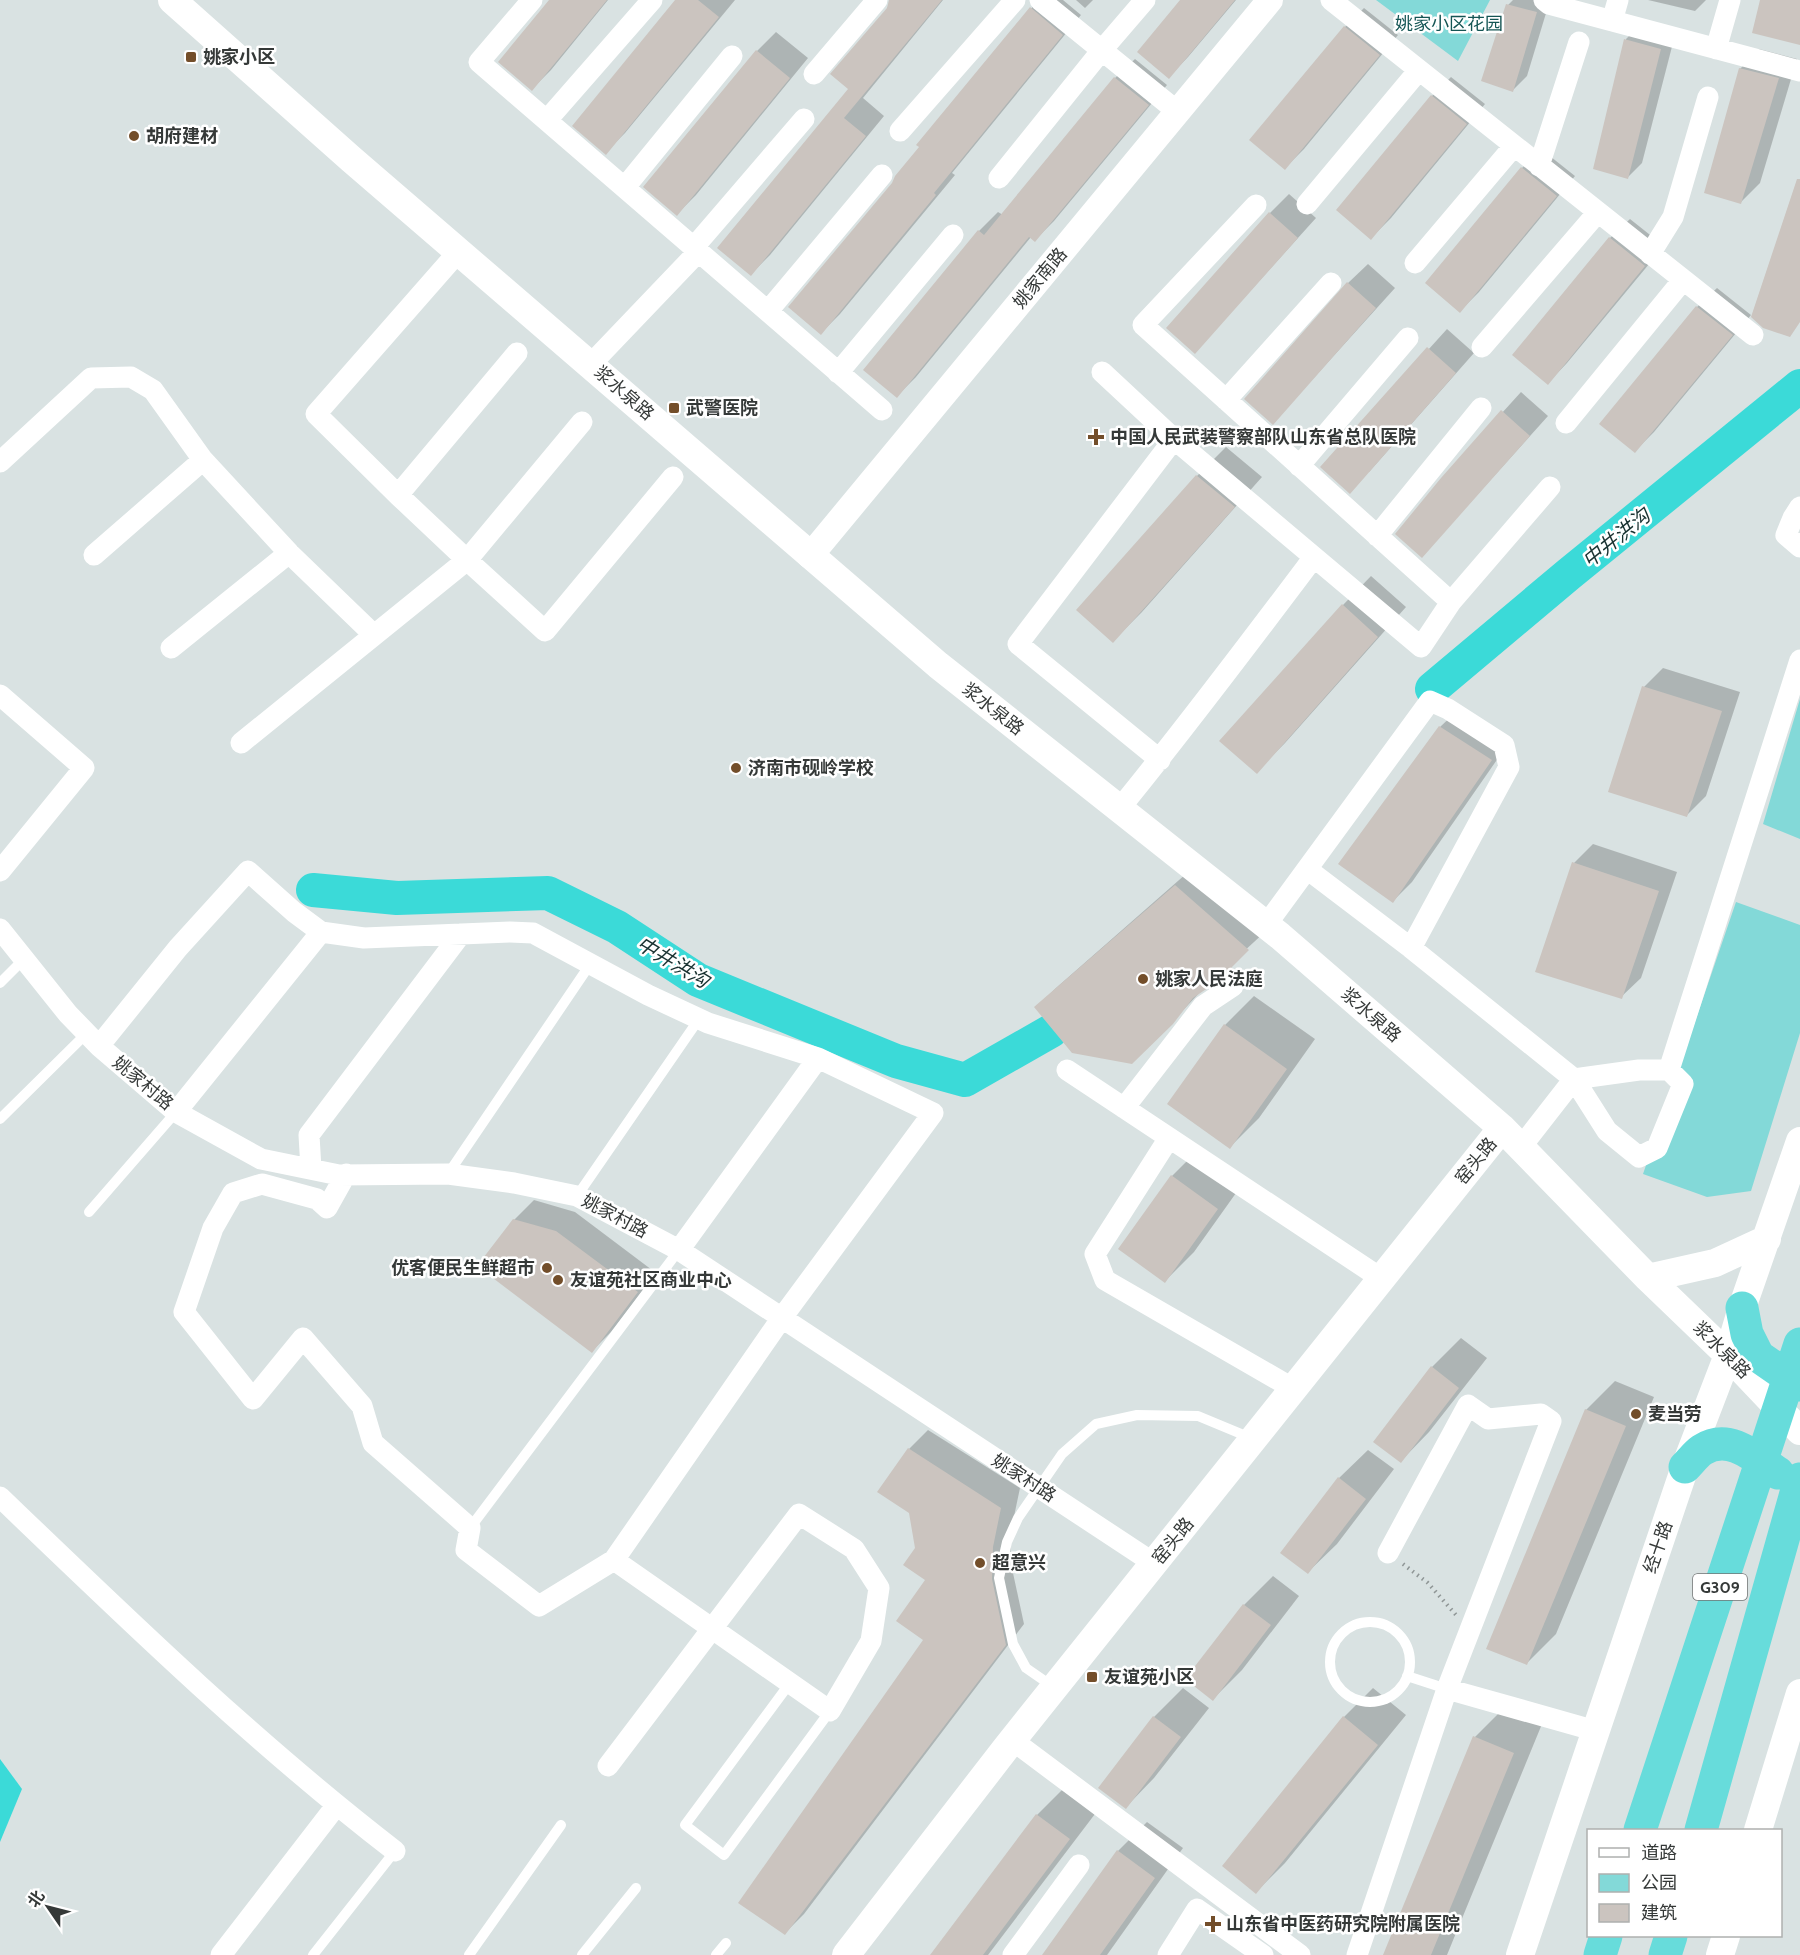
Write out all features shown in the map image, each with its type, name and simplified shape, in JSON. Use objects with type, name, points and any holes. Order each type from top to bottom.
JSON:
[{"type":"highway","points":[[1742,1308],[1747,1334],[1758,1356],[1800,1385]]},
{"type":"highway","name":"G309","points":[[1641,1829],[1800,1344]]},
{"type":"highway","points":[[1686,1467],[1701,1450],[1717,1443],[1737,1445],[1800,1487]]},
{"type":"highway","name":"G309","points":[[1701,1829],[1800,1479]]},
{"type":"highway","points":[[1600,1955],[1605,1937]]},
{"type":"highway","points":[[1665,1955],[1670,1937]]},
{"type":"main road","name":"浆水泉路","points":[[172,0],[351,159],[938,665],[1266,925],[1511,1137],[1648,1278],[1728,1355],[1800,1431]]},
{"type":"main road","name":"窑头路","points":[[846,1955],[1012,1740],[1382,1279],[1511,1137]]},
{"type":"main road","name":"经十路","points":[[1520,1955],[1800,1141]]},
{"type":"main road","points":[[1648,1278],[1715,1263],[1767,1239]]},
{"type":"main road","points":[[1758,1829],[1800,1694]]},
{"type":"main road","points":[[1720,1955],[1725,1937]]},
{"type":"street","points":[[532,0],[479,62],[882,410]]},
{"type":"street","points":[[547,120],[652,0]]},
{"type":"street","points":[[814,74],[877,0]]},
{"type":"street","points":[[900,131],[1015,0]]},
{"type":"street","points":[[1040,0],[1178,112]]},
{"type":"street","points":[[999,178],[1145,0]]},
{"type":"street","name":"姚家南路","points":[[810,556],[1270,0]]},
{"type":"street","points":[[1331,0],[1753,335]]},
{"type":"street","points":[[1544,0],[1549,4],[1800,71]]},
{"type":"street","points":[[1612,21],[1618,0]]},
{"type":"street","points":[[1716,49],[1730,0]]},
{"type":"street","points":[[1539,166],[1579,42]]},
{"type":"street","points":[[625,187],[732,56]]},
{"type":"street","points":[[1307,204],[1419,70]]},
{"type":"street","points":[[1650,254],[1673,218],[1708,97]]},
{"type":"street","points":[[591,364],[696,249],[804,120]]},
{"type":"street","points":[[1415,263],[1514,146]]},
{"type":"street","points":[[768,311],[882,175]]},
{"type":"street","points":[[1256,205],[1143,325],[1451,602]]},
{"type":"street","points":[[1482,347],[1598,212]]},
{"type":"street","points":[[838,373],[953,235]]},
{"type":"street","points":[[459,251],[316,414],[398,495],[545,631],[673,477]]},
{"type":"street","points":[[1566,423],[1683,280]]},
{"type":"street","points":[[1226,400],[1331,283]]},
{"type":"street","points":[[1299,466],[1408,338]]},
{"type":"street","points":[[398,495],[518,353]]},
{"type":"street","points":[[1102,372],[1174,439],[1421,647],[1451,602],[1550,487]]},
{"type":"street","points":[[0,462],[91,378],[131,377],[153,390],[203,460],[289,553],[374,635]]},
{"type":"street","points":[[1377,536],[1481,408]]},
{"type":"street","points":[[241,744],[467,560],[582,422]]},
{"type":"street","points":[[1160,760],[1018,644],[1174,439]]},
{"type":"street","points":[[94,555],[203,460]]},
{"type":"street","points":[[1800,507],[1792,518],[1786,535],[1800,547]]},
{"type":"street","points":[[171,648],[289,553]]},
{"type":"street","points":[[1120,808],[1160,760],[1314,557]]},
{"type":"street","points":[[1670,1070],[1800,660]]},
{"type":"street","points":[[1266,925],[1430,701],[1448,709],[1504,745],[1509,767],[1411,948]]},
{"type":"street","points":[[0,871],[84,768],[3,706]]},
{"type":"street","points":[[1307,869],[1411,948],[1574,1079],[1607,1131],[1639,1158],[1657,1148],[1683,1084],[1670,1070],[1639,1071],[1574,1079],[1511,1137]]},
{"type":"street","points":[[93,1039],[248,871],[294,912],[321,932],[364,938],[533,933],[648,995],[699,1018],[818,1058],[933,1113],[781,1318],[614,1560],[539,1606],[466,1550],[470,1528],[373,1443],[362,1406],[303,1338],[253,1399],[184,1312],[213,1228],[233,1193],[262,1184],[317,1199],[327,1208],[346,1174]]},
{"type":"street","name":"姚家村路","points":[[0,929],[93,1039],[176,1112],[261,1159],[346,1174],[448,1174],[514,1183],[577,1196],[679,1250],[1155,1564]]},
{"type":"street","points":[[176,1112],[321,932]]},
{"type":"street","points":[[311,1169],[309,1134],[461,934]]},
{"type":"street","points":[[1124,1108],[1203,1006],[1233,986]]},
{"type":"street","points":[[679,1250],[818,1058]]},
{"type":"street","points":[[1067,1070],[1382,1279]]},
{"type":"street","points":[[1169,1138],[1095,1254],[1105,1280],[1294,1389]]},
{"type":"street","points":[[1357,1955],[1447,1689],[1551,1421],[1541,1414],[1488,1419],[1468,1405],[1388,1553]]},
{"type":"street","points":[[0,1497],[167,1657],[336,1806],[395,1851]]},
{"type":"street","points":[[608,1766],[711,1628],[799,1514],[854,1549],[879,1588],[871,1641],[830,1711],[711,1628],[614,1560]]},
{"type":"street","points":[[1447,1689],[1596,1731]]},
{"type":"street","points":[[1012,1740],[1300,1955]]},
{"type":"street","points":[[221,1955],[336,1806]]},
{"type":"street","points":[[1014,1955],[1079,1865]]},
{"type":"street","points":[[1168,1955],[1197,1909],[1263,1955]]},
{"type":"lane","points":[[0,983],[24,959]]},
{"type":"lane","points":[[448,1174],[591,963]]},
{"type":"lane","points":[[577,1196],[699,1018]]},
{"type":"lane","points":[[0,1119],[93,1039]]},
{"type":"lane","points":[[89,1212],[176,1112]]},
{"type":"lane","points":[[470,1528],[679,1250]]},
{"type":"lane","points":[[1054,1688],[1026,1668],[1013,1644],[999,1578],[1007,1542],[1018,1518],[1062,1454],[1096,1424],[1137,1415],[1198,1416],[1254,1439]]},
{"type":"lane","points":[[1370,1622],[1383,1624],[1403,1639],[1410,1664],[1407,1676],[1397,1691],[1379,1701],[1366,1702],[1352,1699],[1341,1691],[1333,1680],[1330,1667],[1331,1653],[1336,1640],[1345,1630],[1358,1624],[1370,1622]]},
{"type":"lane","points":[[1407,1676],[1447,1689]]},
{"type":"lane","points":[[790,1683],[685,1825],[724,1855],[830,1711]]},
{"type":"lane","points":[[469,1955],[561,1825]]},
{"type":"lane","points":[[314,1955],[395,1851]]},
{"type":"lane","points":[[582,1955],[636,1888]]},
{"type":"lane","points":[[716,1955],[726,1942]]},
{"type":"path","points":[[1388,1553],[1428,1583],[1470,1631]]},
{"type":"green space","name":"姚家小区花园","points":[[1376,0],[1490,0],[1458,61]]},
{"type":"green space","points":[[1800,699],[1800,839],[1763,824]]},
{"type":"green space","points":[[1736,902],[1800,925],[1800,1033],[1751,1191],[1707,1197],[1643,1174]]},
{"type":"shaded area","points":[[0,1759],[22,1789],[0,1842]]},
{"type":"building","points":[[549,0],[607,0],[532,91],[498,62]]},
{"type":"building","points":[[675,0],[698,0],[719,17],[606,155],[572,126]]},
{"type":"building","points":[[889,0],[942,0],[844,118],[866,136],[751,276],[717,248],[848,89],[830,74],[887,8]]},
{"type":"building","points":[[1180,0],[1235,0],[1169,79],[1137,52]]},
{"type":"building","points":[[1760,0],[1800,0],[1800,45],[1752,33]]},
{"type":"building","points":[[1506,4],[1537,12],[1513,92],[1481,81]]},
{"type":"building","points":[[1030,7],[1063,35],[821,335],[788,307],[892,183],[895,176],[919,147],[916,145]]},
{"type":"building","points":[[1344,26],[1380,55],[1285,170],[1249,140]]},
{"type":"building","points":[[1624,39],[1661,49],[1628,179],[1593,169]]},
{"type":"building","points":[[756,50],[790,78],[677,216],[643,187]]},
{"type":"building","points":[[1739,68],[1779,78],[1741,204],[1704,193]]},
{"type":"building","points":[[1114,77],[1149,105],[1035,242],[1029,237],[897,398],[863,370],[978,230],[984,235]]},
{"type":"building","points":[[1431,95],[1467,124],[1371,240],[1336,210]]},
{"type":"building","points":[[1521,167],[1557,196],[1460,313],[1425,283]]},
{"type":"building","points":[[1797,179],[1800,179],[1800,322],[1790,337],[1763,328],[1751,317]]},
{"type":"building","points":[[1269,212],[1298,238],[1195,354],[1166,328]]},
{"type":"building","points":[[1609,237],[1645,266],[1548,385],[1512,355]]},
{"type":"building","points":[[1347,282],[1376,308],[1273,425],[1244,399]]},
{"type":"building","points":[[1696,306],[1733,335],[1635,453],[1599,424]]},
{"type":"building","points":[[1427,347],[1456,373],[1350,494],[1320,467]]},
{"type":"building","points":[[1501,410],[1530,436],[1422,558],[1395,534]]},
{"type":"building","points":[[1196,475],[1235,507],[1113,643],[1076,610]]},
{"type":"building","points":[[1342,604],[1378,637],[1257,774],[1219,741]]},
{"type":"building","points":[[1642,686],[1722,711],[1687,817],[1608,792]]},
{"type":"building","points":[[1439,726],[1492,760],[1393,903],[1338,864]]},
{"type":"building","points":[[1572,862],[1659,891],[1622,999],[1535,972]]},
{"type":"building","name":"姚家人民法庭","points":[[1175,885],[1249,950],[1218,981],[1193,998],[1173,1024],[1132,1064],[1072,1053],[1034,1007]]},
{"type":"building","points":[[1224,1024],[1287,1069],[1230,1149],[1167,1104]]},
{"type":"building","points":[[1171,1175],[1218,1209],[1165,1283],[1118,1249]]},
{"type":"building","name":"友谊苑社区商业中心","points":[[513,1219],[556,1231],[638,1292],[592,1353],[477,1266]]},
{"type":"building","points":[[1431,1366],[1459,1388],[1401,1463],[1373,1442]]},
{"type":"building","points":[[1585,1409],[1626,1426],[1527,1665],[1486,1649]]},
{"type":"building","points":[[908,1448],[1001,1508],[993,1547],[992,1579],[1006,1645],[785,1935],[738,1903],[923,1640],[896,1621],[925,1580],[903,1565],[915,1548],[909,1513],[877,1492]]},
{"type":"building","points":[[1338,1477],[1366,1499],[1308,1574],[1280,1553]]},
{"type":"building","points":[[1243,1604],[1271,1625],[1213,1701],[1185,1679]]},
{"type":"building","points":[[1153,1716],[1181,1737],[1126,1809],[1098,1788]]},
{"type":"building","points":[[1343,1716],[1378,1745],[1256,1894],[1222,1866]]},
{"type":"building","points":[[1473,1736],[1514,1753],[1431,1955],[1383,1955]]},
{"type":"building","points":[[1036,1814],[1070,1839],[983,1955],[930,1955]]},
{"type":"building","points":[[1117,1850],[1155,1878],[1100,1955],[1042,1955]]},
{"type":"waterway","name":"中井洪沟","points":[[1432,689],[1800,386]]},
{"type":"waterway","name":"中井洪沟","points":[[313,890],[397,898],[548,893],[617,927],[698,980],[896,1061],[965,1080],[1051,1031]]},
{"type":"place","name":"姚家小区","points":[[191,57]]},
{"type":"place","name":"胡府建材","points":[[134,136]]},
{"type":"place","name":"武警医院","points":[[674,408]]},
{"type":"place","name":"中国人民武装警察部队山东省总队医院","points":[[1096,437]]},
{"type":"place","name":"济南市砚岭学校","points":[[736,768]]},
{"type":"place","name":"姚家人民法庭","points":[[1143,979]]},
{"type":"place","name":"优客便民生鲜超市","points":[[547,1268]]},
{"type":"place","name":"友谊苑社区商业中心","points":[[558,1280]]},
{"type":"place","name":"麦当劳","points":[[1636,1414]]},
{"type":"place","name":"超意兴","points":[[980,1563]]},
{"type":"place","name":"友谊苑小区","points":[[1092,1677]]},
{"type":"place","name":"山东省中医药研究院附属医院","points":[[1213,1924]]}]
